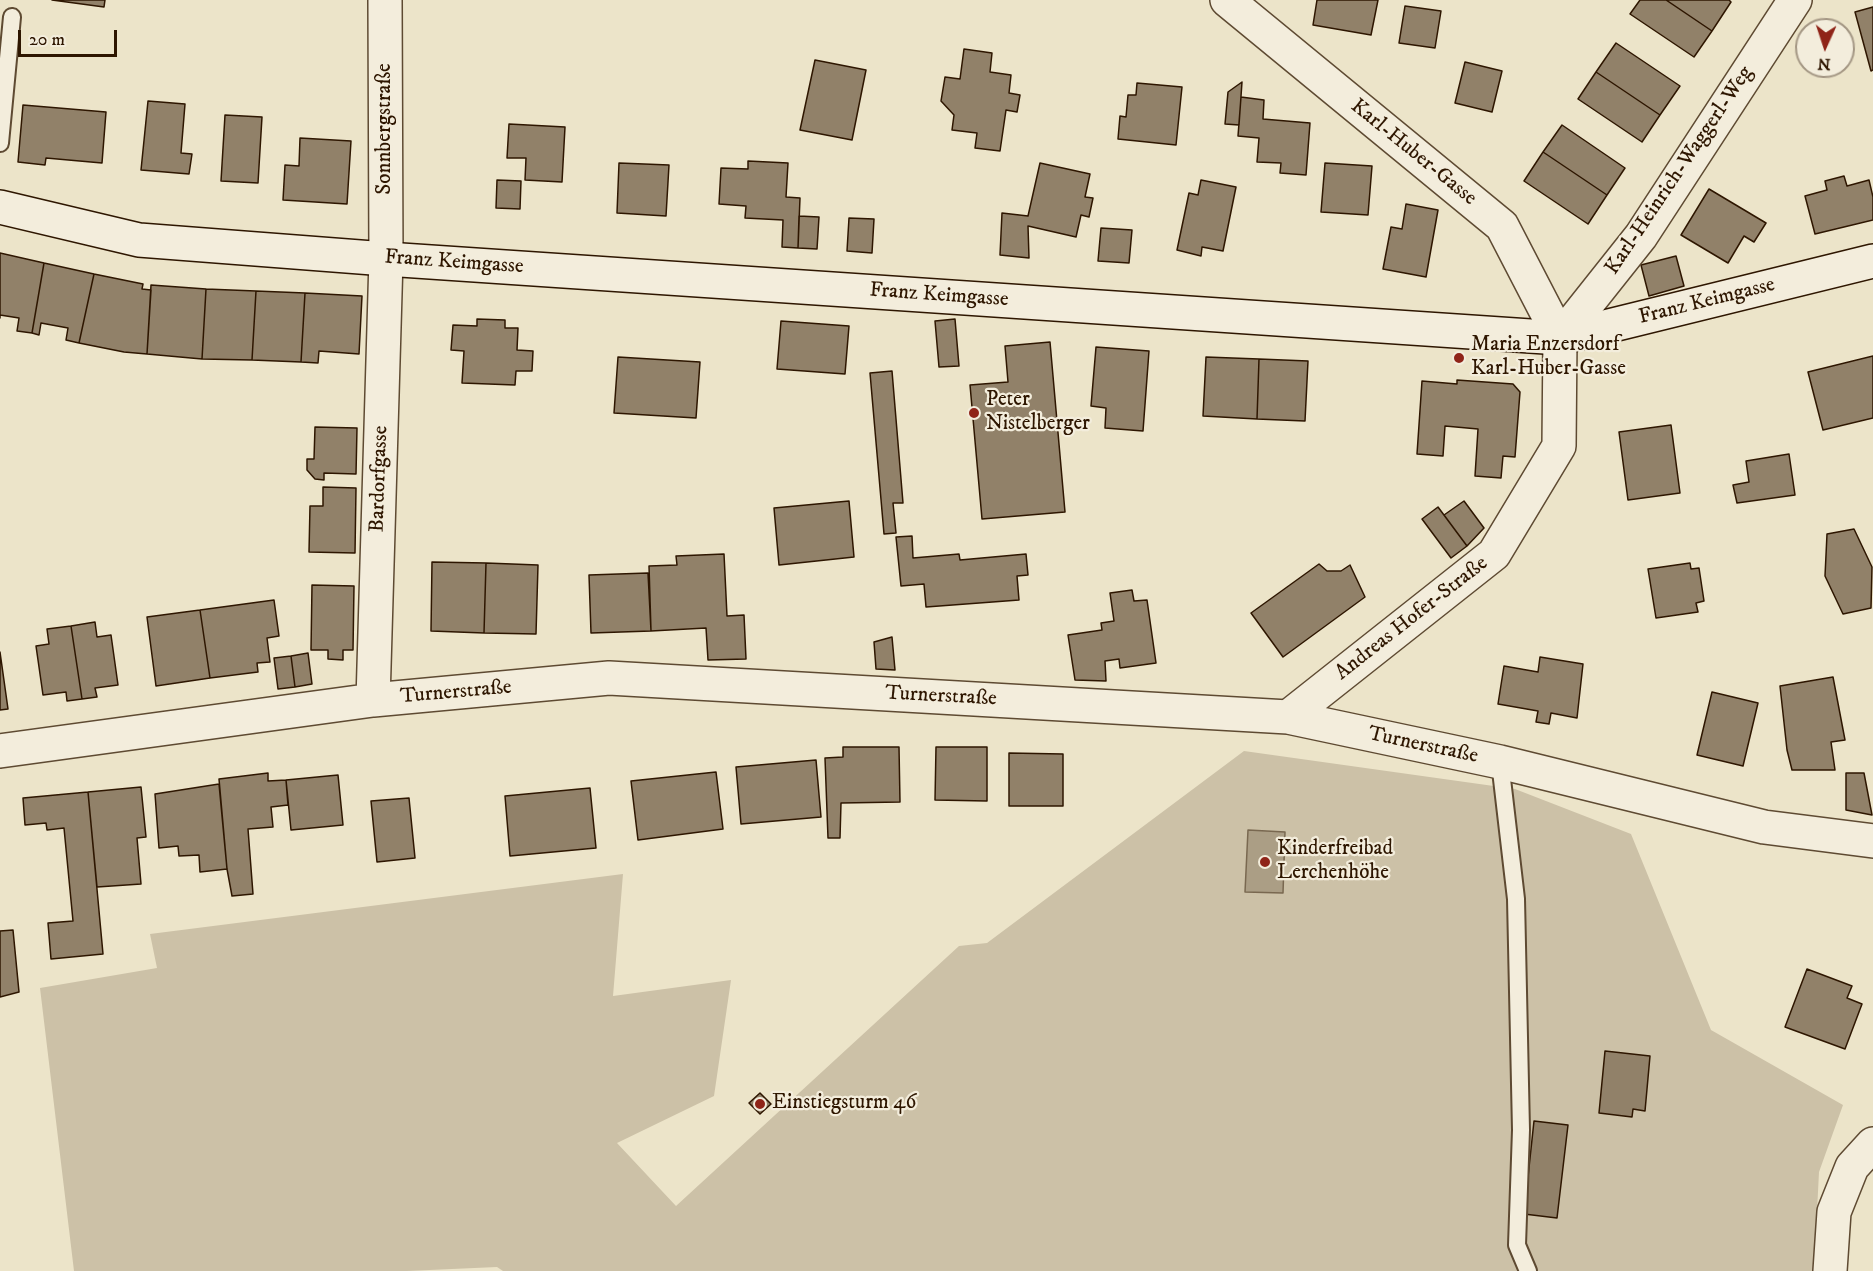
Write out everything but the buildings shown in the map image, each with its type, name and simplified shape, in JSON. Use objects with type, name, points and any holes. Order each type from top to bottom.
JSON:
[{"type":"street","name":"Sonnbergstraße","points":[[385,0],[386,259]]},
{"type":"street","name":"Karl-Huber-Gasse","points":[[1227,0],[1502,226],[1560,338]]},
{"type":"street","name":"Karl-Heinrich-Waggerl-Weg","points":[[1560,338],[1641,236],[1795,0]]},
{"type":"street","name":"Franz Keimgasse","points":[[0,207],[139,240],[386,259],[1560,338],[1873,261]]},
{"type":"street","name":"Bardorfgasse","points":[[373,700],[386,259]]},
{"type":"street","name":"Andreas Hofer-Straße","points":[[1288,717],[1494,554],[1559,446],[1560,338]]},
{"type":"street","name":"Turnerstraße","points":[[0,751],[373,700],[609,678],[1288,717],[1500,762],[1764,827],[1873,841]]},
{"type":"street","points":[[1830,1271],[1834,1212],[1852,1167],[1873,1144]]},
{"type":"lane","points":[[0,143],[12,17]]},
{"type":"lane","points":[[1500,762],[1516,899],[1521,1130],[1517,1245],[1528,1271]]},
{"type":"shaded area","points":[[1244,751],[1515,789],[1631,834],[1711,1030],[1843,1105],[1819,1172],[1814,1271],[503,1271],[497,1267],[407,1271],[74,1271],[40,988],[157,968],[150,934],[623,874],[613,996],[731,980],[714,1096],[617,1143],[676,1206],[959,946],[987,943]]},
{"type":"shaded area","name":"Kinderfreibad Lerchenhöhe","points":[[1248,830],[1285,832],[1283,893],[1245,892]]},
{"type":"place","name":"Maria Enzersdorf Karl-Huber-Gasse","points":[[1459,358]]},
{"type":"place","name":"Peter Nistelberger","points":[[974,413]]},
{"type":"place","name":"Kinderfreibad Lerchenhöhe","points":[[1265,862]]},
{"type":"place","name":"Einstiegsturm 46","points":[[760,1104]]}]
